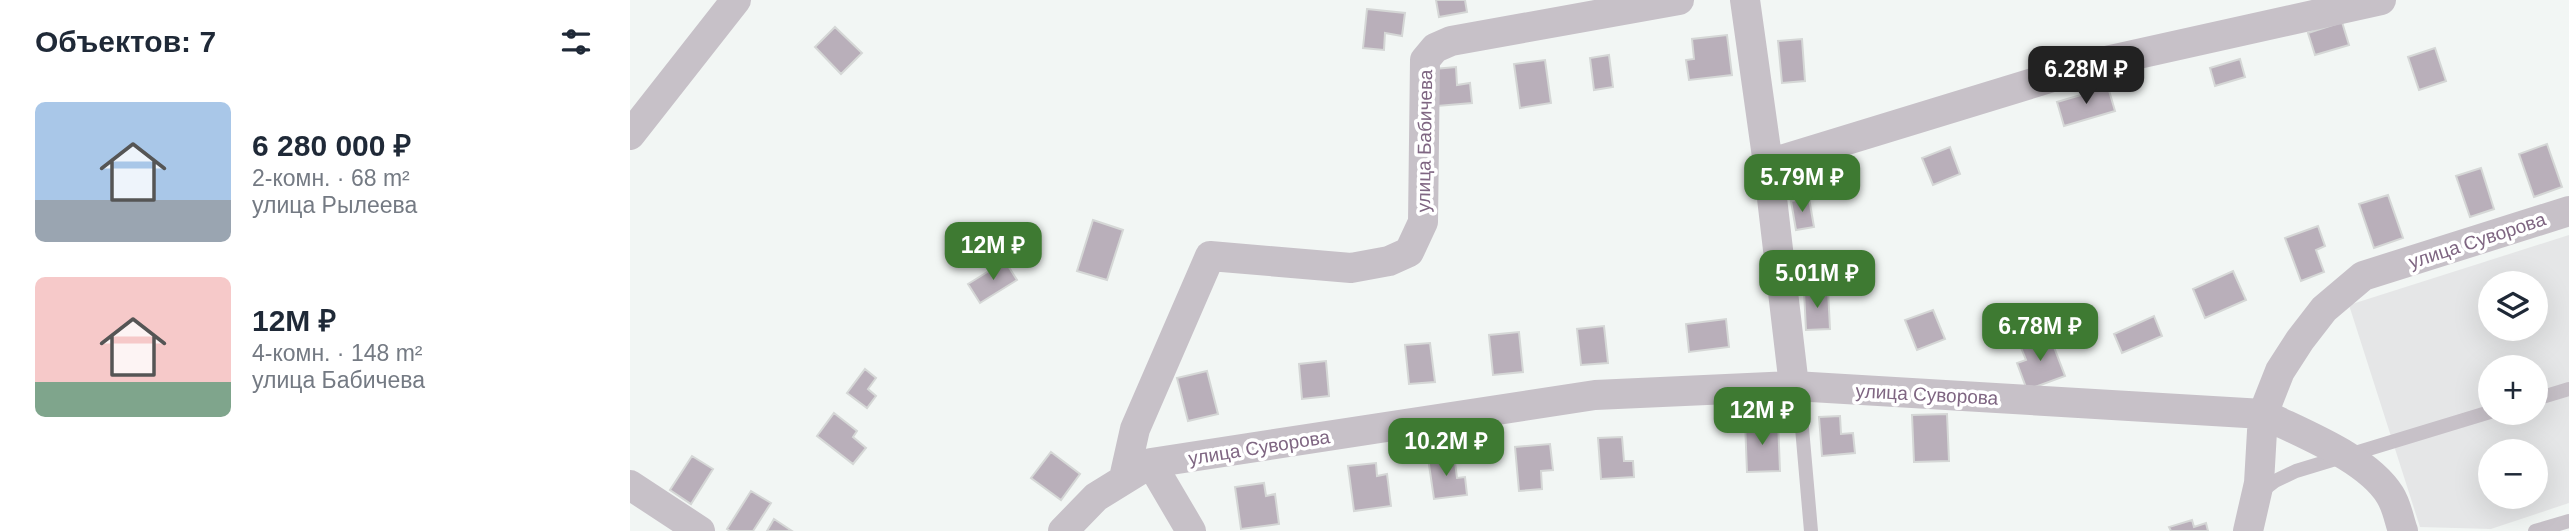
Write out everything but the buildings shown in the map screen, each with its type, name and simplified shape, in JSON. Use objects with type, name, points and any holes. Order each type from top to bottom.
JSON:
[{"type":"street","points":[[630,135],[736,0]]},
{"type":"street","name":"улица Бабичева","points":[[1124,478],[1135,429],[1210,256],[1350,268],[1389,261],[1409,252],[1423,222],[1424,60],[1435,48],[1464,38],[1679,0]]},
{"type":"street","points":[[1745,0],[1768,164],[1794,386]]},
{"type":"street","points":[[1768,164],[2102,62],[2381,0]]},
{"type":"street","name":"улица Суворова","points":[[1063,531],[1096,496],[1151,463],[1595,395],[1794,386],[2263,414],[2280,371],[2300,340],[2324,309],[2363,276],[2569,211]]},
{"type":"street","points":[[2248,531],[2256,495],[2263,414],[2375,475],[2392,497],[2403,531]]},
{"type":"street","points":[[1151,463],[1191,531]]},
{"type":"street","points":[[630,485],[700,531]]},
{"type":"lane","points":[[1794,386],[1802,428],[1811,531]]},
{"type":"lane","points":[[2548,395],[2569,389]]},
{"type":"lane","points":[[2256,495],[2275,481],[2296,471],[2478,416]]},
{"type":"lane","points":[[2536,531],[2569,521]]},
{"type":"shaded area","points":[[2569,235],[2569,503],[2491,529],[2420,527],[2349,305]]}]
